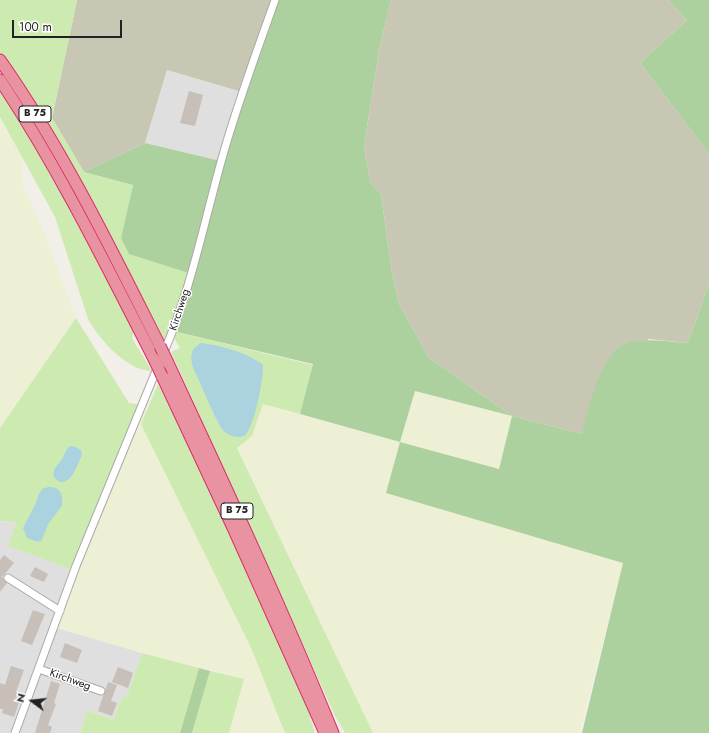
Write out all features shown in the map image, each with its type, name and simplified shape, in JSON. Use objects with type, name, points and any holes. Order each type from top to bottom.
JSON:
[{"type":"highway","name":"B 75","points":[[0,60],[29,104],[67,169],[160,346],[244,526],[303,660],[332,733]]},
{"type":"highway","name":"B 75","points":[[0,80],[45,152],[154,359],[234,530],[324,733]]},
{"type":"highway","points":[[303,660],[340,733]]},
{"type":"highway","points":[[307,695],[316,733]]},
{"type":"street","name":"Kirchweg","points":[[15,733],[60,611],[147,392],[172,335],[192,274],[221,161],[242,92],[275,0]]},
{"type":"street","points":[[8,578],[60,611]]},
{"type":"street","name":"Kirchweg","points":[[39,669],[101,691]]},
{"type":"shaded area","points":[[77,0],[275,0],[242,92],[167,70],[145,143],[84,172],[52,118]]},
{"type":"shaded area","points":[[391,0],[668,0],[687,20],[640,63],[709,154],[709,283],[688,343],[649,339],[602,372],[582,434],[512,416],[429,358],[399,304],[392,273],[381,194],[370,182],[364,147],[379,50]]},
{"type":"shaded area","points":[[167,70],[242,92],[221,161],[145,143]]},
{"type":"shaded area","points":[[0,117],[23,158],[23,184],[47,240],[76,318],[0,428]]},
{"type":"shaded area","points":[[415,391],[512,416],[499,469],[400,442]]},
{"type":"shaded area","points":[[263,404],[400,442],[386,493],[624,563],[579,733],[373,733],[237,447],[252,436]]},
{"type":"shaded area","points":[[142,405],[297,733],[229,733],[244,679],[142,653],[54,627]]},
{"type":"shaded area","points":[[0,521],[16,522],[9,546],[75,571],[54,627],[142,653],[127,698],[122,696],[114,719],[87,711],[80,733],[0,733]]},
{"type":"green space","points":[[0,0],[77,0],[52,118],[84,172],[133,185],[121,238],[189,272],[172,326],[165,342],[115,246],[0,53]]},
{"type":"green space","points":[[275,0],[391,0],[379,50],[364,147],[370,182],[381,194],[392,273],[399,304],[429,358],[512,416],[415,391],[400,442],[300,414],[313,364],[173,331],[192,274],[129,254],[121,238],[133,185],[84,172],[145,143],[221,161]]},
{"type":"green space","points":[[668,0],[709,0],[709,154],[640,63],[687,20]]},
{"type":"green space","points":[[0,89],[36,148],[86,238],[134,330],[132,338],[152,371],[143,370],[124,360],[106,344],[88,319],[55,217],[0,117]]},
{"type":"green space","points":[[709,283],[709,733],[582,733],[623,563],[386,493],[400,442],[499,469],[512,416],[582,434],[598,381],[611,355],[620,347],[630,342],[652,340],[688,343]]},
{"type":"green space","points":[[76,318],[129,403],[142,405],[75,571],[8,546],[16,522],[0,521],[0,428]]},
{"type":"green space","points":[[173,331],[313,365],[300,414],[263,404],[252,436],[237,448],[373,733],[345,733],[335,716],[171,352],[180,348],[172,335]]},
{"type":"green space","points":[[158,384],[208,481],[304,696],[315,733],[285,733],[252,650],[141,424]]},
{"type":"green space","points":[[142,653],[199,668],[180,733],[80,733],[87,711],[114,719],[122,696],[127,697]]},
{"type":"green space","points":[[199,668],[210,671],[192,733],[180,733]]},
{"type":"green space","points":[[210,671],[244,679],[229,733],[192,733]]},
{"type":"water","points":[[201,343],[234,350],[263,365],[262,379],[256,409],[251,426],[243,436],[237,437],[230,435],[221,427],[194,370],[191,358],[192,351]]},
{"type":"water","points":[[70,446],[81,450],[82,455],[76,470],[69,479],[65,482],[60,482],[54,478],[53,475],[56,467]]},
{"type":"water","points":[[48,487],[56,488],[60,492],[62,506],[48,524],[42,540],[38,542],[27,538],[23,528],[42,489]]},
{"type":"building","points":[[189,91],[203,95],[195,126],[180,123]]},
{"type":"building","points":[[4,555],[14,563],[2,577],[7,583],[0,592],[0,560]]},
{"type":"building","points":[[35,567],[48,574],[44,582],[30,576]]},
{"type":"building","points":[[33,610],[45,614],[32,645],[21,641]]},
{"type":"building","points":[[65,643],[82,650],[77,663],[60,657]]},
{"type":"building","points":[[11,666],[24,670],[16,692],[22,694],[14,717],[2,713],[3,709],[0,709],[0,683],[5,685]]},
{"type":"building","points":[[118,667],[133,673],[128,688],[112,682]]},
{"type":"building","points":[[51,681],[60,684],[54,703],[56,704],[48,725],[52,727],[50,733],[35,733]]},
{"type":"building","points":[[108,682],[117,685],[111,701],[117,703],[112,716],[98,711]]}]
